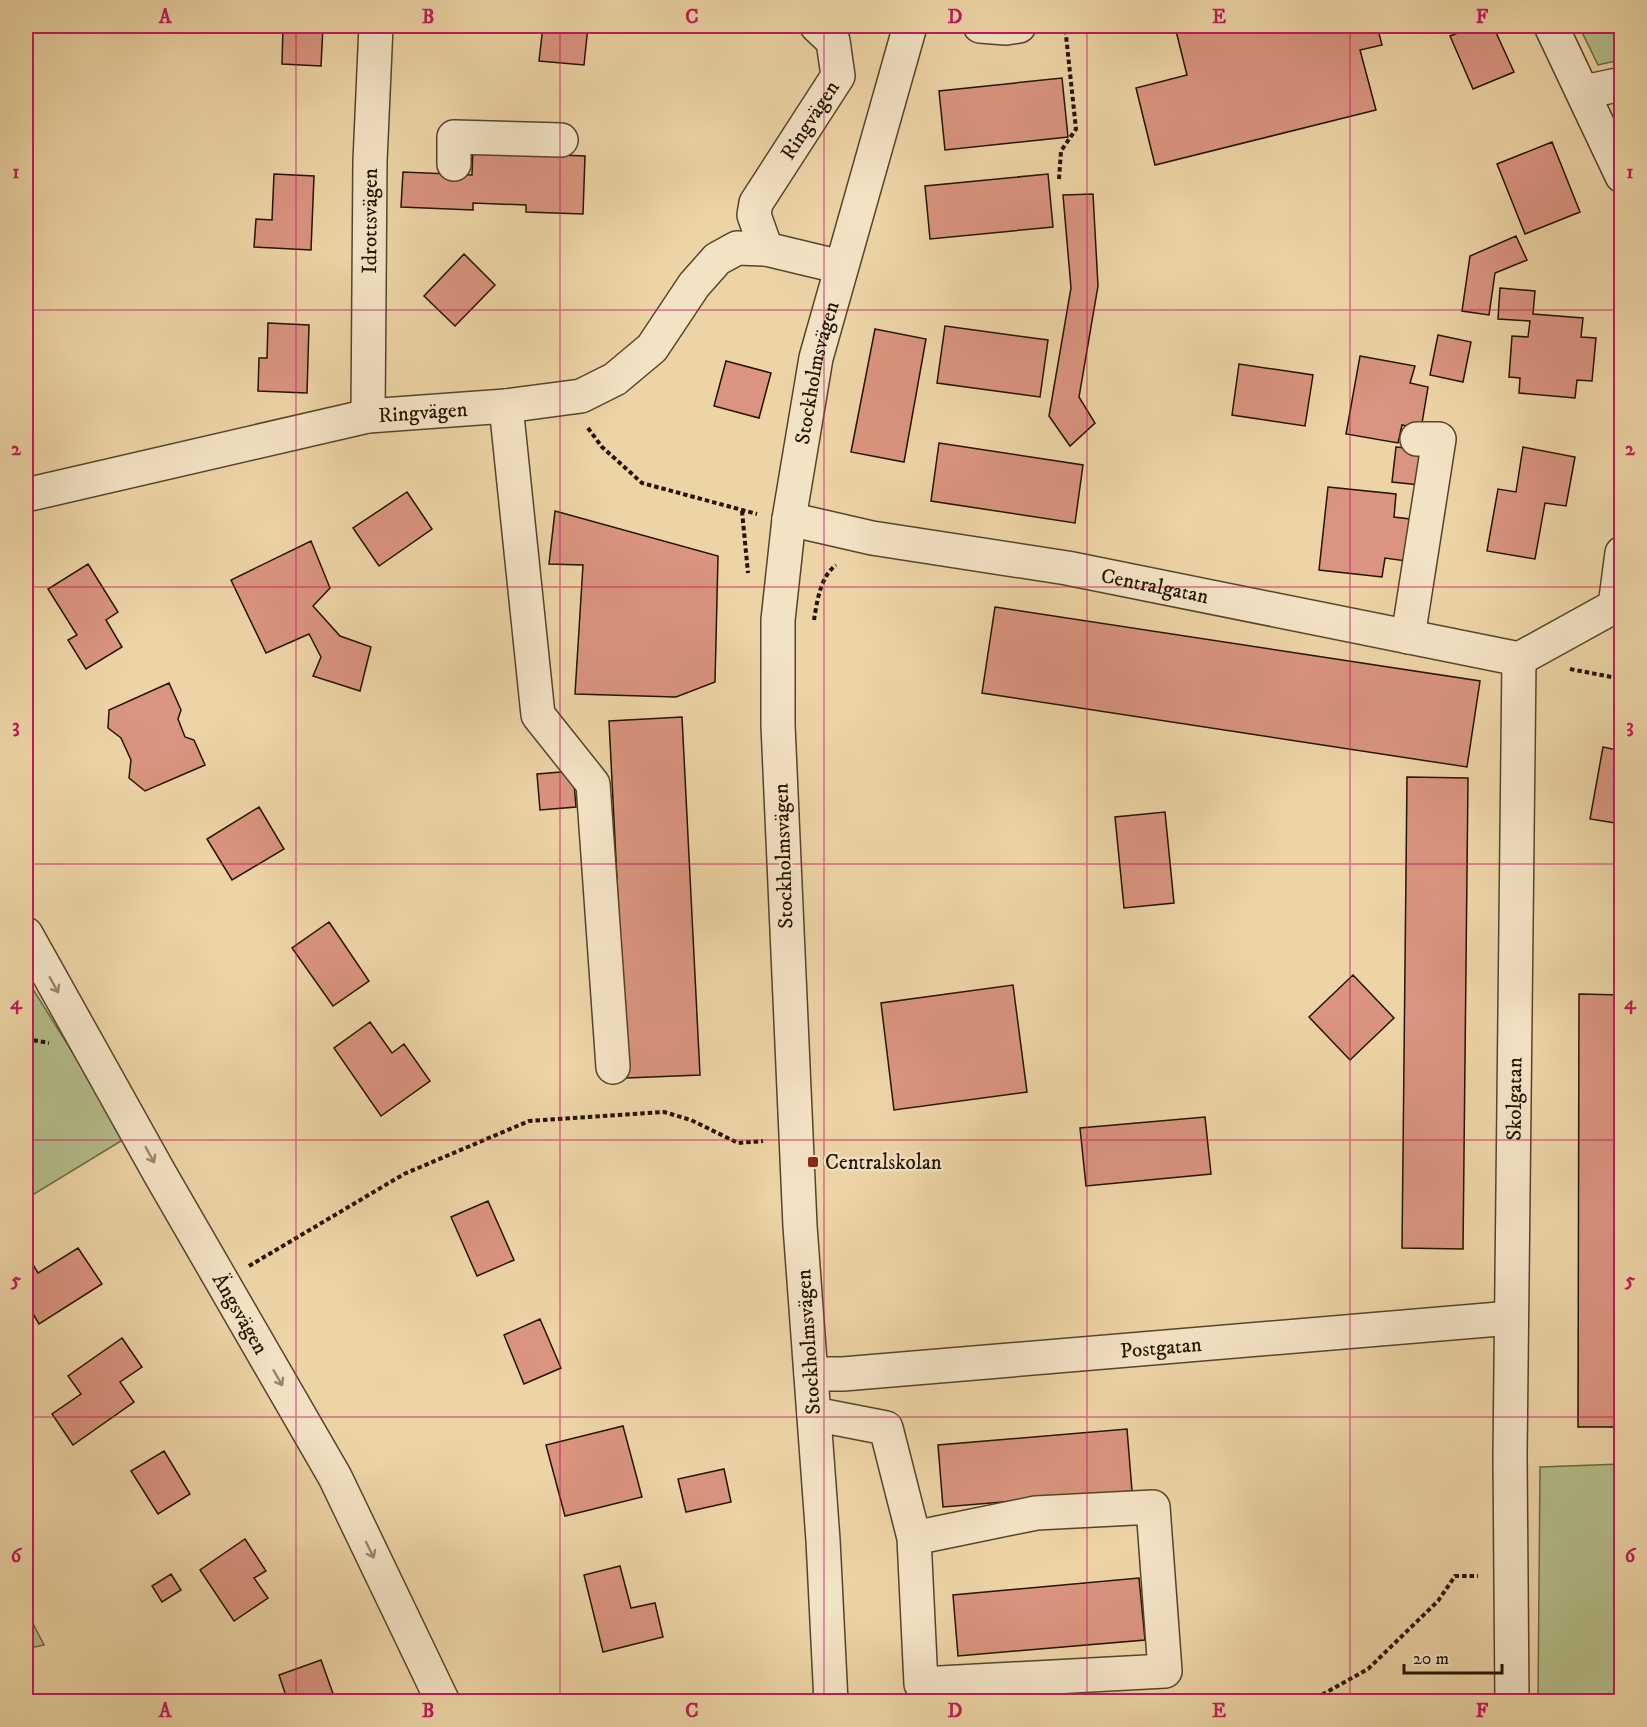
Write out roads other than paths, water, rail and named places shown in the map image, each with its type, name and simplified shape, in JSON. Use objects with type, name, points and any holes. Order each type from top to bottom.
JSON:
[{"type":"street","name":"Idrottsvägen","points":[[368,416],[370,161],[376,26]]},
{"type":"street","name":"Ringvägen","points":[[766,249],[754,214],[756,203],[838,76],[834,40],[817,26]]},
{"type":"street","name":"Stockholmsvägen","points":[[831,1701],[823,1540],[800,1237],[778,725],[778,620],[789,519],[816,358],[910,26]]},
{"type":"street","points":[[980,26],[1006,28],[1020,26]]},
{"type":"street","points":[[1551,26],[1622,176]]},
{"type":"street","points":[[1584,92],[1622,84]]},
{"type":"street","points":[[454,164],[454,137],[561,140]]},
{"type":"street","name":"Ringvägen","points":[[26,495],[368,416],[506,406],[581,396],[615,379],[652,348],[694,285],[717,259],[737,248],[766,249],[841,267]]},
{"type":"street","points":[[506,406],[538,715],[593,784],[613,1067]]},
{"type":"street","points":[[1408,637],[1439,439],[1417,439]]},
{"type":"street","name":"Centralgatan","points":[[789,519],[872,538],[1067,568],[1520,660]]},
{"type":"street","points":[[1520,660],[1615,606],[1622,554]]},
{"type":"street","name":"Skolgatan","points":[[1512,1701],[1511,1318],[1520,660]]},
{"type":"street","name":"Ängsvägen","points":[[26,934],[335,1477],[443,1701]]},
{"type":"street","name":"Postgatan","points":[[811,1374],[843,1374],[1511,1318]]},
{"type":"street","points":[[814,1414],[886,1428],[914,1538],[921,1684],[1165,1671],[1153,1507],[1036,1513],[914,1538]]},
{"type":"place","name":"Centralskolan","points":[[813,1162]]}]
